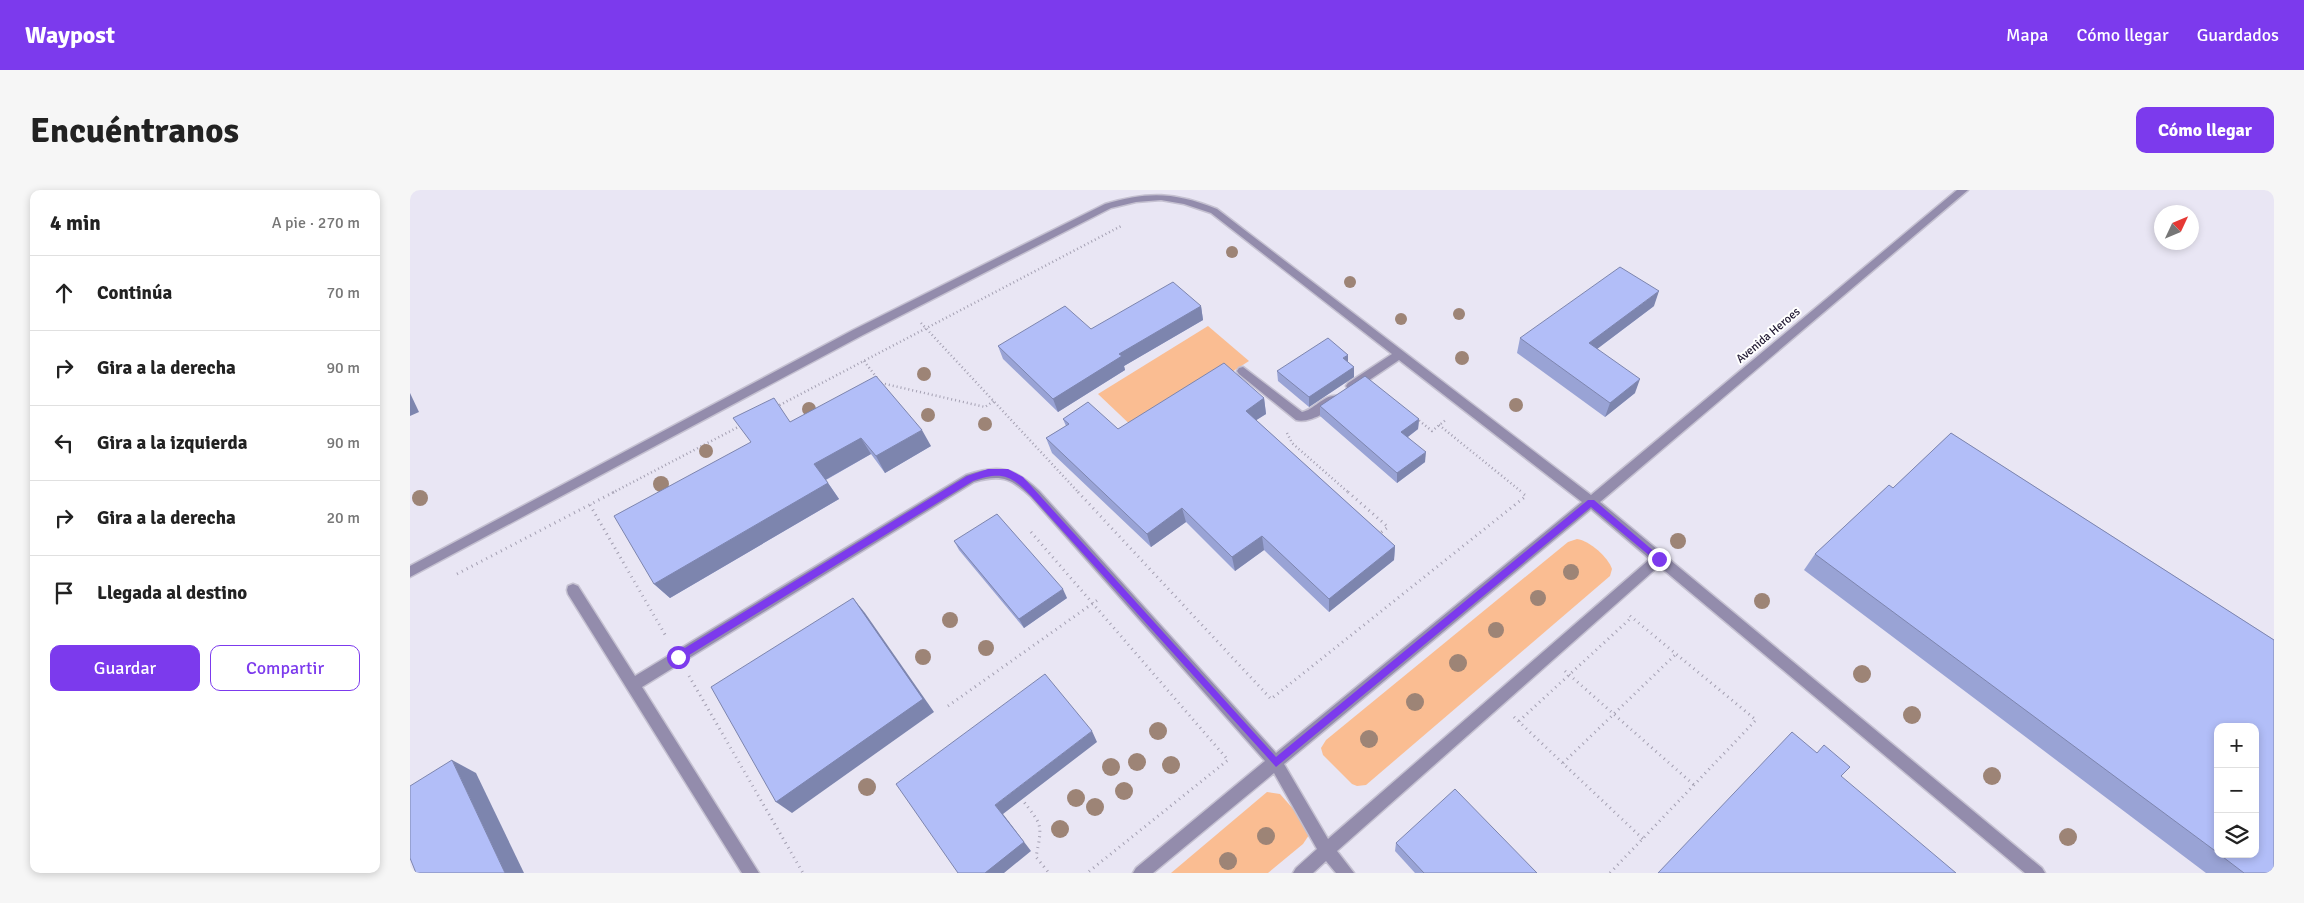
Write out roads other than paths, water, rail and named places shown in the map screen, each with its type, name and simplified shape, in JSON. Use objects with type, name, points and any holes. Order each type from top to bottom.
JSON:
[{"type":"lane","name":"Avenida Heroes","points":[[1141,873],[1591,502],[1963,190]]},
{"type":"lane","points":[[410,572],[907,308],[1108,206],[1133,198],[1164,196],[1189,200],[1214,211],[1591,502],[2037,873]]},
{"type":"lane","points":[[1244,371],[1295,414],[1304,417],[1310,415],[1400,354]]},
{"type":"lane","points":[[633,685],[970,478],[988,472],[1008,472],[1020,479],[1276,763],[1327,851],[1346,873]]},
{"type":"lane","points":[[1301,873],[1659,559]]},
{"type":"lane","points":[[574,590],[751,873]]}]
